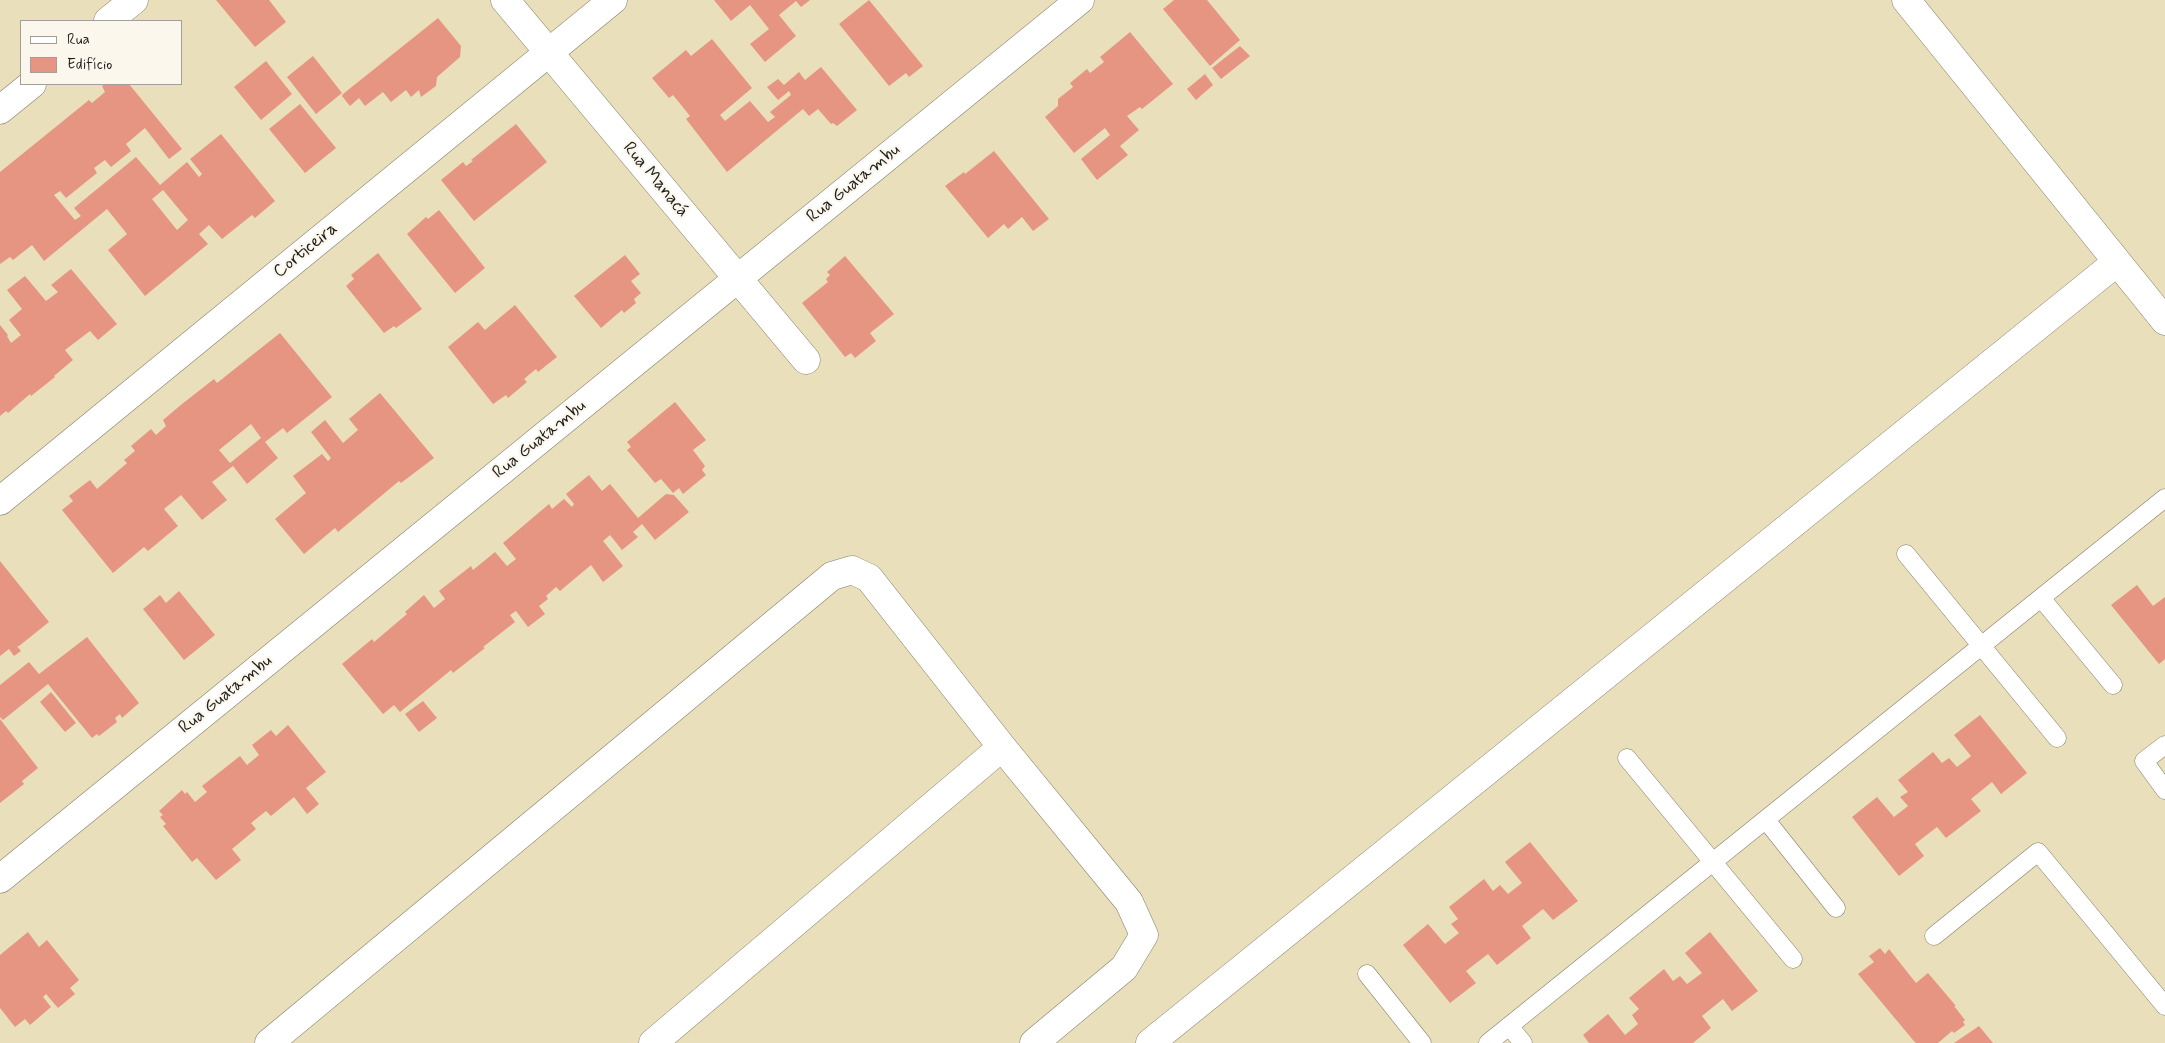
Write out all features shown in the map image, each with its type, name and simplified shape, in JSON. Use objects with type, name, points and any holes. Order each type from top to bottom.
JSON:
[{"type":"street","points":[[109,20],[134,0]]},
{"type":"street","name":"Rua Manacá","points":[[505,0],[806,360]]},
{"type":"street","name":"Corticeira","points":[[0,501],[613,0]]},
{"type":"street","name":"Rua Guatambu","points":[[0,879],[1080,0]]},
{"type":"street","points":[[1906,0],[2165,321]]},
{"type":"street","points":[[0,110],[31,85]]},
{"type":"street","points":[[1150,1043],[2117,262]]},
{"type":"street","points":[[269,1043],[832,576],[852,570],[869,578],[1002,747],[1129,902],[1144,935],[1124,968],[1034,1043]]},
{"type":"street","points":[[653,1043],[1002,747]]},
{"type":"lane","points":[[1488,1043],[2165,498]]},
{"type":"lane","points":[[1906,554],[2057,738]]},
{"type":"lane","points":[[2041,598],[2113,685]]},
{"type":"lane","points":[[2165,745],[2144,761],[2165,790]]},
{"type":"lane","points":[[1627,758],[1793,959]]},
{"type":"lane","points":[[1766,820],[1836,908]]},
{"type":"lane","points":[[1934,936],[2038,852],[2165,1006]]},
{"type":"lane","points":[[1367,974],[1422,1043]]},
{"type":"lane","points":[[1509,1026],[1523,1043]]},
{"type":"building","points":[[216,0],[269,0],[286,22],[255,47]]},
{"type":"building","points":[[714,0],[810,0],[801,7],[796,1],[779,15],[796,36],[765,62],[750,44],[769,29],[750,5],[731,21]]},
{"type":"building","points":[[869,0],[923,66],[909,77],[906,73],[889,86],[839,24]]},
{"type":"building","points":[[1174,0],[1207,0],[1240,40],[1210,66],[1163,9]]},
{"type":"building","points":[[438,18],[461,46],[460,57],[437,77],[436,86],[421,97],[419,90],[411,97],[406,90],[391,102],[383,92],[365,106],[359,98],[350,106],[342,96],[343,94]]},
{"type":"building","points":[[1130,32],[1173,84],[1142,109],[1140,107],[1127,116],[1139,130],[1120,146],[1128,155],[1097,180],[1081,159],[1110,135],[1105,128],[1074,153],[1045,117],[1058,106],[1058,99],[1073,87],[1070,83],[1087,69],[1090,73],[1104,62],[1100,57]]},
{"type":"building","points":[[712,39],[752,88],[720,115],[725,121],[750,101],[768,122],[775,117],[770,112],[791,95],[789,91],[778,100],[767,87],[778,79],[784,85],[799,72],[805,80],[821,67],[857,110],[837,126],[833,123],[831,124],[818,109],[809,116],[803,109],[727,172],[686,119],[690,116],[673,95],[669,98],[652,78],[686,50],[691,56]]},
{"type":"building","points":[[1240,46],[1250,56],[1221,79],[1212,68]]},
{"type":"building","points":[[313,56],[342,93],[316,114],[287,77]]},
{"type":"building","points":[[266,61],[292,94],[261,120],[234,87]]},
{"type":"building","points":[[1205,74],[1213,85],[1196,100],[1187,89]]},
{"type":"building","points":[[104,85],[130,85],[182,149],[169,159],[145,128],[126,144],[131,151],[111,167],[105,160],[94,168],[97,173],[66,198],[60,191],[54,195],[75,220],[81,216],[74,208],[136,157],[160,185],[187,162],[199,177],[202,174],[190,159],[221,134],[275,201],[255,218],[252,215],[222,239],[209,225],[199,234],[208,244],[145,296],[108,250],[127,234],[107,209],[44,261],[32,245],[13,260],[10,257],[0,264],[0,172],[89,100],[92,103],[105,92],[102,86]],"holes":[[[163,190],[188,220],[177,230],[152,199]]]},
{"type":"building","points":[[300,104],[336,148],[305,173],[269,129]]},
{"type":"building","points":[[516,124],[547,162],[474,221],[441,180],[463,162],[466,166],[473,161],[471,160]]},
{"type":"building","points":[[994,151],[1049,219],[1033,231],[1022,217],[1008,229],[1004,224],[988,238],[945,186],[964,172],[965,174]]},
{"type":"building","points":[[439,210],[485,268],[455,293],[407,234],[426,217],[428,219]]},
{"type":"building","points":[[378,253],[422,309],[396,328],[394,326],[384,333],[346,286],[354,279],[351,275]]},
{"type":"building","points":[[625,255],[640,274],[631,281],[641,293],[634,299],[636,303],[624,313],[622,310],[601,328],[574,296]]},
{"type":"building","points":[[845,256],[894,314],[870,333],[876,341],[855,358],[851,353],[845,357],[802,303],[828,282],[826,279],[830,275],[827,272]]},
{"type":"building","points":[[71,269],[117,324],[98,340],[90,331],[65,350],[73,360],[31,396],[30,394],[8,413],[6,411],[0,416],[0,325],[8,335],[11,343],[21,335],[9,320],[22,309],[7,290],[25,276],[46,301],[58,292],[51,285]]},
{"type":"building","points":[[515,305],[557,357],[538,372],[536,369],[524,379],[527,382],[508,398],[506,395],[493,404],[448,347],[478,322],[485,330]]},
{"type":"building","points":[[280,333],[332,397],[287,433],[283,428],[265,442],[278,458],[247,484],[233,466],[212,482],[227,500],[202,520],[181,495],[164,509],[178,526],[148,551],[144,547],[113,573],[62,510],[73,501],[69,496],[90,480],[97,489],[127,463],[124,460],[135,451],[131,446],[151,429],[156,435],[166,426],[163,420],[214,379],[217,383]],"holes":[[[251,424],[261,438],[230,463],[219,450]]]},
{"type":"building","points":[[380,393],[434,458],[401,483],[399,481],[338,532],[335,528],[304,554],[275,519],[306,493],[293,476],[322,454],[328,461],[331,458],[311,432],[325,420],[343,443],[358,430],[349,419]]},
{"type":"building","points":[[675,402],[706,440],[693,450],[705,466],[702,470],[706,475],[683,494],[679,488],[673,493],[661,479],[655,483],[627,450],[631,447],[627,442]]},
{"type":"building","points":[[589,475],[602,491],[610,484],[638,518],[666,494],[674,495],[689,512],[655,540],[642,524],[633,532],[638,537],[622,550],[610,535],[603,541],[623,566],[603,582],[591,565],[560,591],[556,587],[546,596],[548,599],[539,606],[545,614],[528,627],[516,611],[510,615],[515,622],[453,673],[451,670],[400,712],[394,705],[383,714],[342,664],[372,639],[374,642],[407,614],[405,612],[424,595],[434,608],[445,599],[439,591],[471,566],[473,570],[495,552],[507,566],[516,559],[503,543],[549,504],[552,509],[564,499],[572,507],[574,504],[566,494]]},
{"type":"building","points":[[0,561],[49,622],[17,646],[21,651],[14,656],[9,649],[0,656]]},
{"type":"building","points":[[2137,585],[2153,606],[2165,597],[2165,659],[2159,664],[2111,605]]},
{"type":"building","points":[[179,591],[215,635],[184,660],[143,609],[160,595],[166,603]]},
{"type":"building","points":[[87,637],[139,703],[122,718],[120,714],[115,718],[117,722],[99,736],[97,734],[92,738],[48,684],[3,720],[0,717],[0,685],[29,662],[39,674]]},
{"type":"building","points":[[51,692],[76,723],[65,732],[40,702]]},
{"type":"building","points":[[423,701],[437,718],[419,732],[405,714]]},
{"type":"building","points":[[1980,715],[2027,773],[2001,794],[1992,782],[1971,799],[1981,811],[1946,838],[1937,827],[1915,844],[1924,856],[1899,876],[1852,817],[1877,797],[1894,817],[1908,806],[1900,797],[1908,792],[1898,780],[1933,752],[1942,763],[1949,758],[1957,767],[1971,756],[1954,735]]},
{"type":"building","points":[[0,719],[38,768],[22,781],[24,784],[0,803]]},
{"type":"building","points":[[288,725],[326,772],[306,788],[319,804],[307,814],[294,797],[271,816],[266,811],[251,823],[256,829],[232,849],[241,860],[216,880],[197,858],[192,862],[163,826],[166,824],[160,817],[163,815],[159,811],[182,790],[185,794],[187,792],[195,802],[207,792],[202,786],[240,756],[247,765],[259,755],[252,745],[271,730],[276,736]]},
{"type":"building","points":[[1530,842],[1578,901],[1553,920],[1543,909],[1522,926],[1531,938],[1497,965],[1488,954],[1466,971],[1476,983],[1450,1003],[1403,945],[1428,924],[1445,944],[1459,933],[1451,924],[1458,919],[1449,907],[1484,879],[1493,891],[1500,885],[1508,894],[1522,883],[1505,862]]},
{"type":"building","points":[[28,932],[39,947],[47,940],[79,980],[70,988],[75,994],[58,1008],[46,994],[43,997],[51,1007],[30,1025],[25,1019],[15,1027],[0,1008],[0,955]]},
{"type":"building","points":[[1710,932],[1758,991],[1732,1011],[1723,999],[1702,1016],[1711,1028],[1693,1043],[1589,1043],[1583,1035],[1608,1014],[1625,1035],[1638,1024],[1632,1015],[1639,1009],[1629,998],[1664,969],[1673,981],[1680,976],[1687,984],[1702,973],[1685,953]]},
{"type":"building","points":[[1880,948],[1885,954],[1889,949],[1916,983],[1928,973],[1956,1006],[1954,1006],[1965,1020],[1963,1022],[1965,1025],[1954,1033],[1952,1031],[1938,1043],[1916,1043],[1858,974],[1874,962],[1869,956]]},
{"type":"building","points":[[1979,1026],[1993,1043],[1954,1043]]}]
